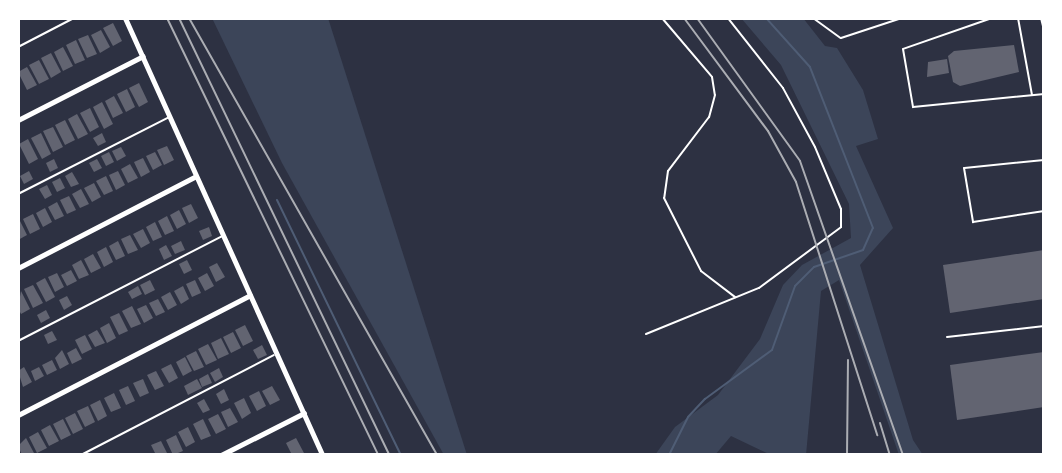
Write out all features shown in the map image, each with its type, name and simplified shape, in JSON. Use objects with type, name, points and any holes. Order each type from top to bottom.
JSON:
[{"type":"street","points":[[125,18],[322,455]]},
{"type":"street","points":[[18,120],[142,56]]},
{"type":"street","points":[[18,268],[196,176]]},
{"type":"street","points":[[18,415],[250,296]]},
{"type":"street","points":[[221,455],[304,413]]},
{"type":"lane","points":[[18,47],[74,18]]},
{"type":"lane","points":[[662,18],[712,77],[715,95],[709,117],[668,171],[664,198],[701,271],[735,297]]},
{"type":"lane","points":[[646,334],[759,288],[836,232],[841,209],[783,88],[728,18]]},
{"type":"lane","points":[[813,18],[841,38],[902,18]]},
{"type":"lane","points":[[993,18],[903,49],[913,107],[1044,94]]},
{"type":"lane","points":[[1018,18],[1032,96]]},
{"type":"lane","points":[[1041,18],[1044,30]]},
{"type":"lane","points":[[18,194],[169,117]]},
{"type":"lane","points":[[1044,160],[964,168],[973,222],[1044,211]]},
{"type":"lane","points":[[18,341],[222,236]]},
{"type":"lane","points":[[947,337],[1044,326]]},
{"type":"lane","points":[[81,455],[277,354]]},
{"type":"shaded area","points":[[212,18],[328,18],[467,455],[444,455],[282,163]]},
{"type":"shaded area","points":[[741,18],[803,18],[825,46],[837,48],[863,90],[878,139],[856,146],[893,228],[860,265],[913,440],[923,455],[899,455],[839,280],[821,291],[806,455],[771,455],[731,436],[715,455],[655,455],[675,427],[718,395],[760,339],[783,285],[802,265],[851,238],[849,204],[781,65]]},
{"type":"building","points":[[113,23],[122,41],[113,46],[103,28]]},
{"type":"building","points":[[101,30],[110,47],[100,53],[91,35]]},
{"type":"building","points":[[88,35],[97,54],[87,58],[78,39]]},
{"type":"building","points":[[76,40],[85,60],[75,64],[66,45]]},
{"type":"building","points":[[1014,45],[1019,72],[960,86],[953,82],[948,56],[954,51]]},
{"type":"building","points":[[63,47],[73,66],[63,71],[54,52]]},
{"type":"building","points":[[51,53],[61,72],[51,78],[41,58]]},
{"type":"building","points":[[947,59],[949,73],[927,77],[928,62]]},
{"type":"building","points":[[39,60],[49,79],[39,84],[29,65]]},
{"type":"building","points":[[27,67],[37,85],[27,90],[18,72]]},
{"type":"building","points":[[139,83],[148,102],[139,107],[129,88]]},
{"type":"building","points":[[127,89],[135,107],[126,112],[117,94]]},
{"type":"building","points":[[114,96],[123,113],[113,118],[105,101]]},
{"type":"building","points":[[102,102],[113,124],[104,129],[93,107]]},
{"type":"building","points":[[90,108],[99,127],[90,132],[80,113]]},
{"type":"building","points":[[77,114],[88,134],[78,139],[68,119]]},
{"type":"building","points":[[65,120],[75,140],[65,145],[55,125]]},
{"type":"building","points":[[53,127],[63,147],[53,152],[43,131]]},
{"type":"building","points":[[41,133],[51,154],[42,159],[31,138]]},
{"type":"building","points":[[102,133],[106,142],[98,146],[93,138]]},
{"type":"building","points":[[28,139],[38,159],[29,164],[19,144]]},
{"type":"building","points":[[167,146],[174,160],[164,165],[157,150]]},
{"type":"building","points":[[121,147],[126,156],[117,161],[112,151]]},
{"type":"building","points":[[109,152],[114,162],[106,166],[101,156]]},
{"type":"building","points":[[155,152],[162,165],[153,170],[146,156]]},
{"type":"building","points":[[143,158],[150,172],[141,177],[134,162]]},
{"type":"building","points":[[54,159],[58,168],[50,172],[46,163]]},
{"type":"building","points":[[97,159],[102,168],[94,172],[89,163]]},
{"type":"building","points":[[130,164],[138,178],[128,183],[121,169]]},
{"type":"building","points":[[29,171],[33,179],[24,184],[20,176]]},
{"type":"building","points":[[118,171],[125,185],[116,190],[109,175]]},
{"type":"building","points":[[72,172],[79,184],[71,187],[65,176]]},
{"type":"building","points":[[106,176],[113,191],[104,195],[96,181]]},
{"type":"building","points":[[60,178],[65,188],[57,192],[52,182]]},
{"type":"building","points":[[94,183],[101,197],[92,202],[84,188]]},
{"type":"building","points":[[47,185],[52,195],[45,199],[39,189]]},
{"type":"building","points":[[81,189],[89,204],[80,208],[72,194]]},
{"type":"building","points":[[69,196],[76,210],[67,214],[60,200]]},
{"type":"building","points":[[57,202],[64,216],[55,220],[48,207]]},
{"type":"building","points":[[191,204],[198,218],[189,223],[182,208]]},
{"type":"building","points":[[45,208],[52,222],[43,227],[36,213]]},
{"type":"building","points":[[179,210],[186,224],[177,229],[170,215]]},
{"type":"building","points":[[33,214],[40,229],[30,234],[23,219]]},
{"type":"building","points":[[167,216],[174,231],[165,235],[158,221]]},
{"type":"building","points":[[20,221],[27,235],[18,240],[18,222]]},
{"type":"building","points":[[155,222],[162,237],[153,241],[146,227]]},
{"type":"building","points":[[209,227],[212,236],[203,240],[199,231]]},
{"type":"building","points":[[143,229],[150,243],[141,248],[133,234]]},
{"type":"building","points":[[130,235],[138,250],[128,254],[121,239]]},
{"type":"building","points":[[118,241],[125,256],[116,260],[109,246]]},
{"type":"building","points":[[181,241],[185,250],[175,254],[171,246]]},
{"type":"building","points":[[166,245],[172,256],[164,260],[159,249]]},
{"type":"building","points":[[106,247],[113,262],[104,267],[97,252]]},
{"type":"building","points":[[1044,250],[1044,299],[950,313],[943,265]]},
{"type":"building","points":[[93,254],[101,268],[91,273],[84,259]]},
{"type":"building","points":[[81,260],[89,275],[79,279],[72,265]]},
{"type":"building","points":[[187,260],[192,270],[184,274],[179,264]]},
{"type":"building","points":[[217,263],[225,277],[216,282],[209,267]]},
{"type":"building","points":[[71,270],[77,281],[67,286],[61,275]]},
{"type":"building","points":[[57,273],[64,287],[55,292],[48,277]]},
{"type":"building","points":[[207,273],[214,286],[205,291],[198,278]]},
{"type":"building","points":[[45,278],[55,297],[46,302],[36,283]]},
{"type":"building","points":[[150,280],[155,290],[145,295],[140,285]]},
{"type":"building","points":[[195,280],[201,293],[192,297],[186,284]]},
{"type":"building","points":[[33,285],[43,303],[33,308],[24,289]]},
{"type":"building","points":[[138,286],[142,294],[132,299],[128,292]]},
{"type":"building","points":[[183,286],[189,299],[181,304],[174,291]]},
{"type":"building","points":[[21,291],[30,309],[21,314],[18,308]]},
{"type":"building","points":[[170,292],[177,305],[168,310],[161,297]]},
{"type":"building","points":[[67,296],[72,305],[64,310],[59,300]]},
{"type":"building","points":[[158,299],[165,312],[156,316],[149,303]]},
{"type":"building","points":[[146,305],[153,318],[144,323],[137,309]]},
{"type":"building","points":[[132,306],[141,324],[131,328],[122,311]]},
{"type":"building","points":[[46,310],[50,318],[41,323],[37,315]]},
{"type":"building","points":[[119,313],[128,331],[119,335],[110,317]]},
{"type":"building","points":[[109,323],[116,338],[107,343],[100,328]]},
{"type":"building","points":[[245,325],[253,341],[243,346],[235,330]]},
{"type":"building","points":[[97,330],[105,343],[95,347],[88,335]]},
{"type":"building","points":[[52,331],[57,340],[48,344],[44,335]]},
{"type":"building","points":[[233,332],[241,348],[231,353],[223,337]]},
{"type":"building","points":[[85,335],[92,349],[82,354],[75,340]]},
{"type":"building","points":[[221,338],[229,354],[218,359],[211,343]]},
{"type":"building","points":[[208,344],[217,360],[206,365],[198,349]]},
{"type":"building","points":[[262,345],[267,355],[258,359],[253,350]]},
{"type":"building","points":[[76,348],[82,359],[72,364],[67,353]]},
{"type":"building","points":[[62,350],[69,364],[60,369],[55,358]]},
{"type":"building","points":[[196,351],[204,367],[194,371],[186,356]]},
{"type":"building","points":[[1044,352],[1044,407],[957,420],[950,365]]},
{"type":"building","points":[[185,357],[192,371],[183,376],[176,362]]},
{"type":"building","points":[[52,360],[57,370],[47,375],[42,365]]},
{"type":"building","points":[[171,364],[178,378],[169,383],[161,369]]},
{"type":"building","points":[[24,367],[32,382],[23,387],[18,371]]},
{"type":"building","points":[[39,367],[44,376],[35,381],[31,371]]},
{"type":"building","points":[[219,368],[223,377],[215,382],[210,373]]},
{"type":"building","points":[[156,371],[164,386],[155,390],[147,375]]},
{"type":"building","points":[[208,374],[212,383],[202,387],[199,379]]},
{"type":"building","points":[[143,379],[149,393],[140,397],[133,383]]},
{"type":"building","points":[[197,379],[202,388],[188,395],[184,386]]},
{"type":"building","points":[[128,386],[135,401],[126,405],[119,390]]},
{"type":"building","points":[[272,386],[280,400],[270,405],[262,391]]},
{"type":"building","points":[[224,389],[229,400],[221,404],[216,394]]},
{"type":"building","points":[[259,391],[266,406],[257,411],[249,396]]},
{"type":"building","points":[[114,393],[121,408],[111,412],[104,398]]},
{"type":"building","points":[[244,398],[251,413],[242,419],[234,403]]},
{"type":"building","points":[[204,399],[210,410],[203,413],[197,403]]},
{"type":"building","points":[[100,400],[107,416],[98,421],[90,405]]},
{"type":"building","points":[[88,406],[95,422],[85,427],[77,411]]},
{"type":"building","points":[[230,408],[238,422],[228,427],[221,412]]},
{"type":"building","points":[[75,413],[83,429],[73,434],[65,418]]},
{"type":"building","points":[[218,414],[226,429],[216,434],[208,419]]},
{"type":"building","points":[[63,419],[71,435],[61,440],[53,424]]},
{"type":"building","points":[[203,419],[211,436],[201,440],[193,424]]},
{"type":"building","points":[[50,425],[59,441],[49,446],[41,430]]},
{"type":"building","points":[[188,427],[195,442],[186,447],[178,432]]},
{"type":"building","points":[[38,432],[47,448],[37,453],[29,437]]},
{"type":"building","points":[[176,435],[183,451],[173,455],[166,440]]},
{"type":"building","points":[[26,438],[34,453],[31,455],[22,455],[18,446]]},
{"type":"building","points":[[296,438],[304,453],[292,455],[286,443]]},
{"type":"building","points":[[161,441],[168,455],[156,455],[151,445]]},
{"type":"waterway","points":[[669,455],[688,417],[705,399],[772,350],[795,286],[814,267],[863,250],[873,228],[810,67],[766,18]]},
{"type":"waterway","points":[[277,200],[401,455]]},
{"type":"railway","points":[[167,18],[378,455]]},
{"type":"railway","points":[[179,18],[389,455]]},
{"type":"railway","points":[[189,18],[437,455]]},
{"type":"railway","points":[[684,18],[768,131],[796,182],[877,435]]},
{"type":"railway","points":[[697,18],[800,161],[903,455]]},
{"type":"railway","points":[[847,455],[848,360]]},
{"type":"railway","points":[[880,423],[890,455]]}]
